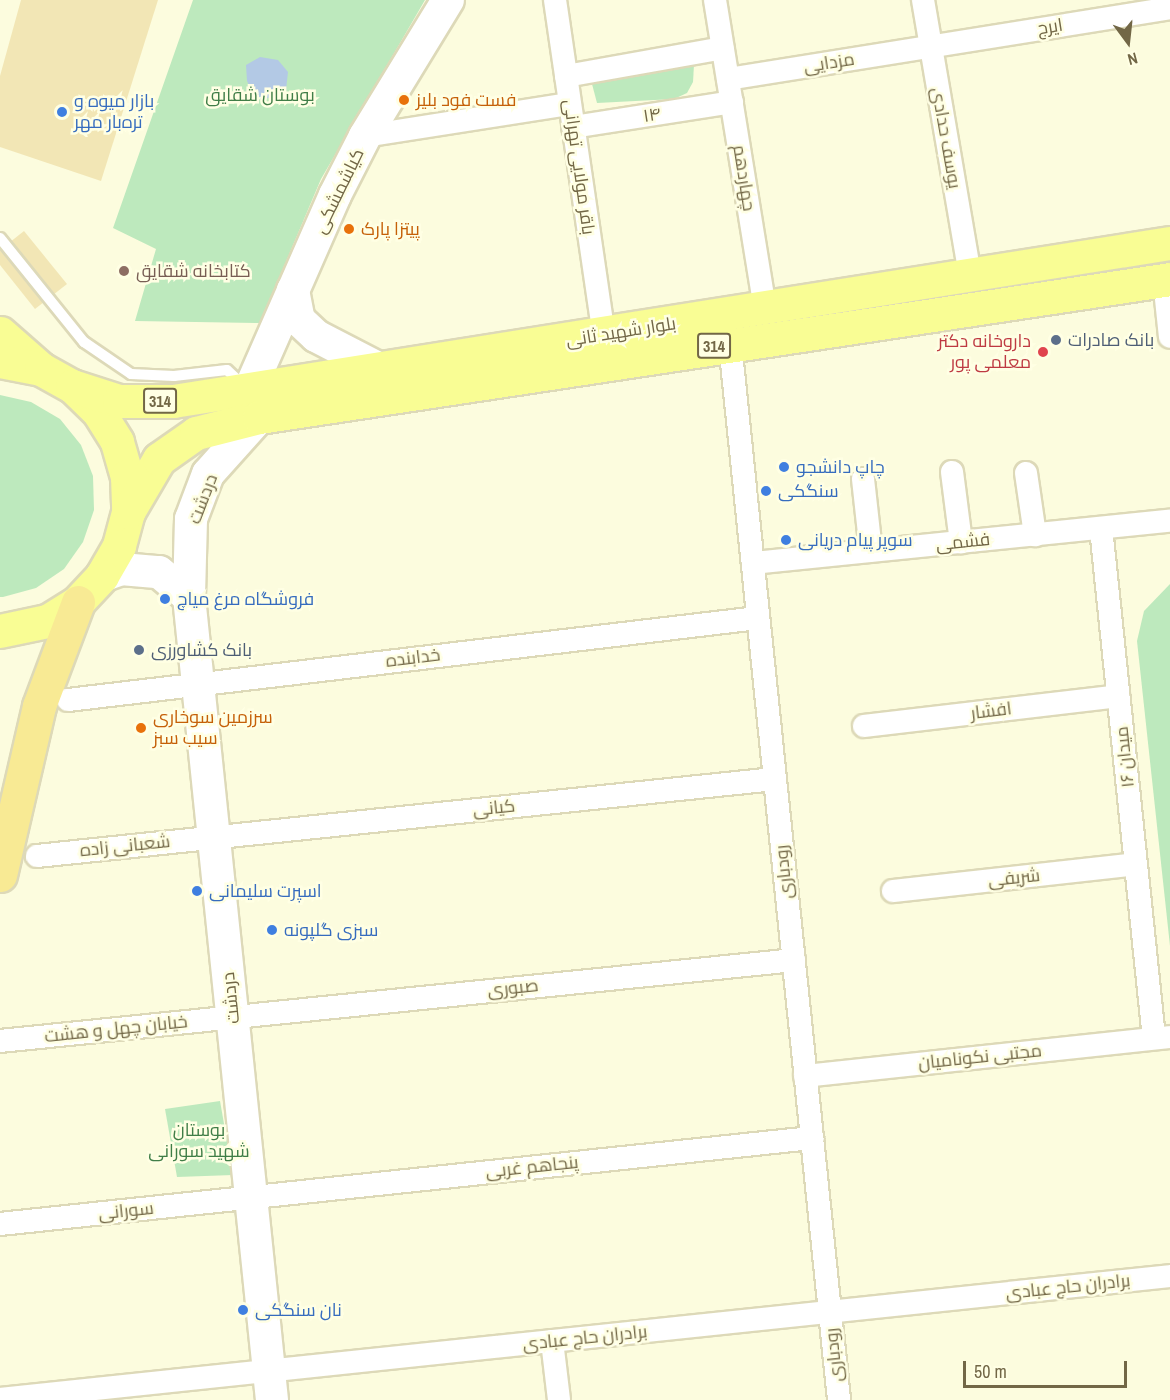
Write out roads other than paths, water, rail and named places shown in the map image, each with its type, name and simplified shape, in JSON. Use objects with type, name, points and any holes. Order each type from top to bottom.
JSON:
[{"type":"highway","points":[[0,875],[39,706],[78,602]]},
{"type":"main road","name":"کیاشمشکی","points":[[254,404],[293,290],[365,136],[448,0]]},
{"type":"main road","name":"بلوار شهید ثانی","points":[[128,512],[159,459],[196,433],[254,404],[382,370],[1170,243]]},
{"type":"main road","points":[[1029,266],[1036,299]]},
{"type":"main road","name":"بلوار شهید ثانی","points":[[72,386],[119,401],[254,404],[730,343],[1167,280]]},
{"type":"main road","points":[[293,290],[299,320],[316,336],[382,370]]},
{"type":"main road","points":[[0,333],[41,369],[72,386],[98,411],[117,442],[127,476],[128,512],[119,546],[102,576],[78,602],[47,621],[0,631]]},
{"type":"main road","points":[[0,361],[41,369]]},
{"type":"main road","name":"دردشت","points":[[254,404],[208,474],[191,519],[189,597],[271,1386]]},
{"type":"main road","points":[[102,576],[121,569],[159,572],[189,597]]},
{"type":"street","name":"باقر مولایی تهرانی","points":[[555,0],[603,335]]},
{"type":"street","name":"چهاردهم","points":[[715,0],[765,309]]},
{"type":"street","name":"یوسف حدادی","points":[[923,0],[970,276]]},
{"type":"street","name":"ایرج","points":[[930,46],[1170,8]]},
{"type":"street","name":"مزدایی","points":[[728,79],[930,46]]},
{"type":"street","points":[[566,76],[723,48]]},
{"type":"street","name":"۱۴","points":[[573,127],[732,102]]},
{"type":"street","points":[[365,136],[570,104]]},
{"type":"street","points":[[1167,280],[1170,338]]},
{"type":"street","name":"رودباری","points":[[730,343],[839,1400]]},
{"type":"street","points":[[952,472],[962,542]]},
{"type":"street","points":[[1026,473],[1035,535]]},
{"type":"street","points":[[863,478],[871,551]]},
{"type":"street","points":[[1101,528],[1170,521]]},
{"type":"street","name":"فشمی","points":[[753,563],[1101,528]]},
{"type":"street","name":"میدان ۱۶","points":[[1101,528],[1136,864],[1162,1037]]},
{"type":"street","name":"خدابنده","points":[[68,699],[758,618]]},
{"type":"street","name":"افشار","points":[[864,726],[1118,696]]},
{"type":"street","name":"کیانی","points":[[214,837],[775,779]]},
{"type":"street","name":"شعبانی زاده","points":[[37,856],[214,837]]},
{"type":"street","name":"شریفی","points":[[893,891],[1136,864]]},
{"type":"street","name":"صبوری","points":[[233,1017],[794,960]]},
{"type":"street","name":"خیابان چهل و هشت","points":[[0,1041],[233,1017]]},
{"type":"street","name":"مجتبی نکونامیان","points":[[806,1076],[1162,1037]]},
{"type":"street","name":"پنجاهم غربی","points":[[251,1197],[812,1138]]},
{"type":"street","name":"سورانی","points":[[0,1224],[251,1197]]},
{"type":"street","name":"برادران حاج عبادی","points":[[0,1400],[271,1386],[552,1341],[1170,1276]]},
{"type":"street","points":[[552,1341],[559,1400]]},
{"type":"lane","points":[[0,238],[84,342],[131,374],[174,376],[227,370],[254,404]]},
{"type":"water","points":[[260,57],[278,60],[288,72],[286,90],[269,98],[255,97],[247,81],[246,65]]},
{"type":"place","name":"فست فود بلیز","points":[[404,100]]},
{"type":"place","name":"بازار میوه و تره‌بار مهر","points":[[62,112]]},
{"type":"place","name":"پیتزا پارک","points":[[349,229]]},
{"type":"place","name":"کتابخانه شقایق","points":[[124,271]]},
{"type":"place","name":"بانک صادرات","points":[[1056,340]]},
{"type":"place","name":"داروخانه دکتر معلمی پور","points":[[1043,352]]},
{"type":"place","name":"چاپ دانشجو","points":[[784,467]]},
{"type":"place","name":"سنگکی","points":[[766,491]]},
{"type":"place","name":"سوپر پیام دریانی","points":[[786,540]]},
{"type":"place","name":"فروشگاه مرغ میاچ","points":[[165,599]]},
{"type":"place","name":"بانک کشاورزی","points":[[139,650]]},
{"type":"place","name":"سرزمین سوخاری سیب سبز","points":[[141,728]]},
{"type":"place","name":"اسپرت سلیمانی","points":[[197,891]]},
{"type":"place","name":"سبزی گلپونه","points":[[272,930]]},
{"type":"place","name":"نان سنگکی","points":[[243,1310]]},
{"type":"park label","name":"بوستان شقایق","points":[[260,95]]},
{"type":"park label","name":"بوستان شهید سورانی","points":[[199,1141]]}]
